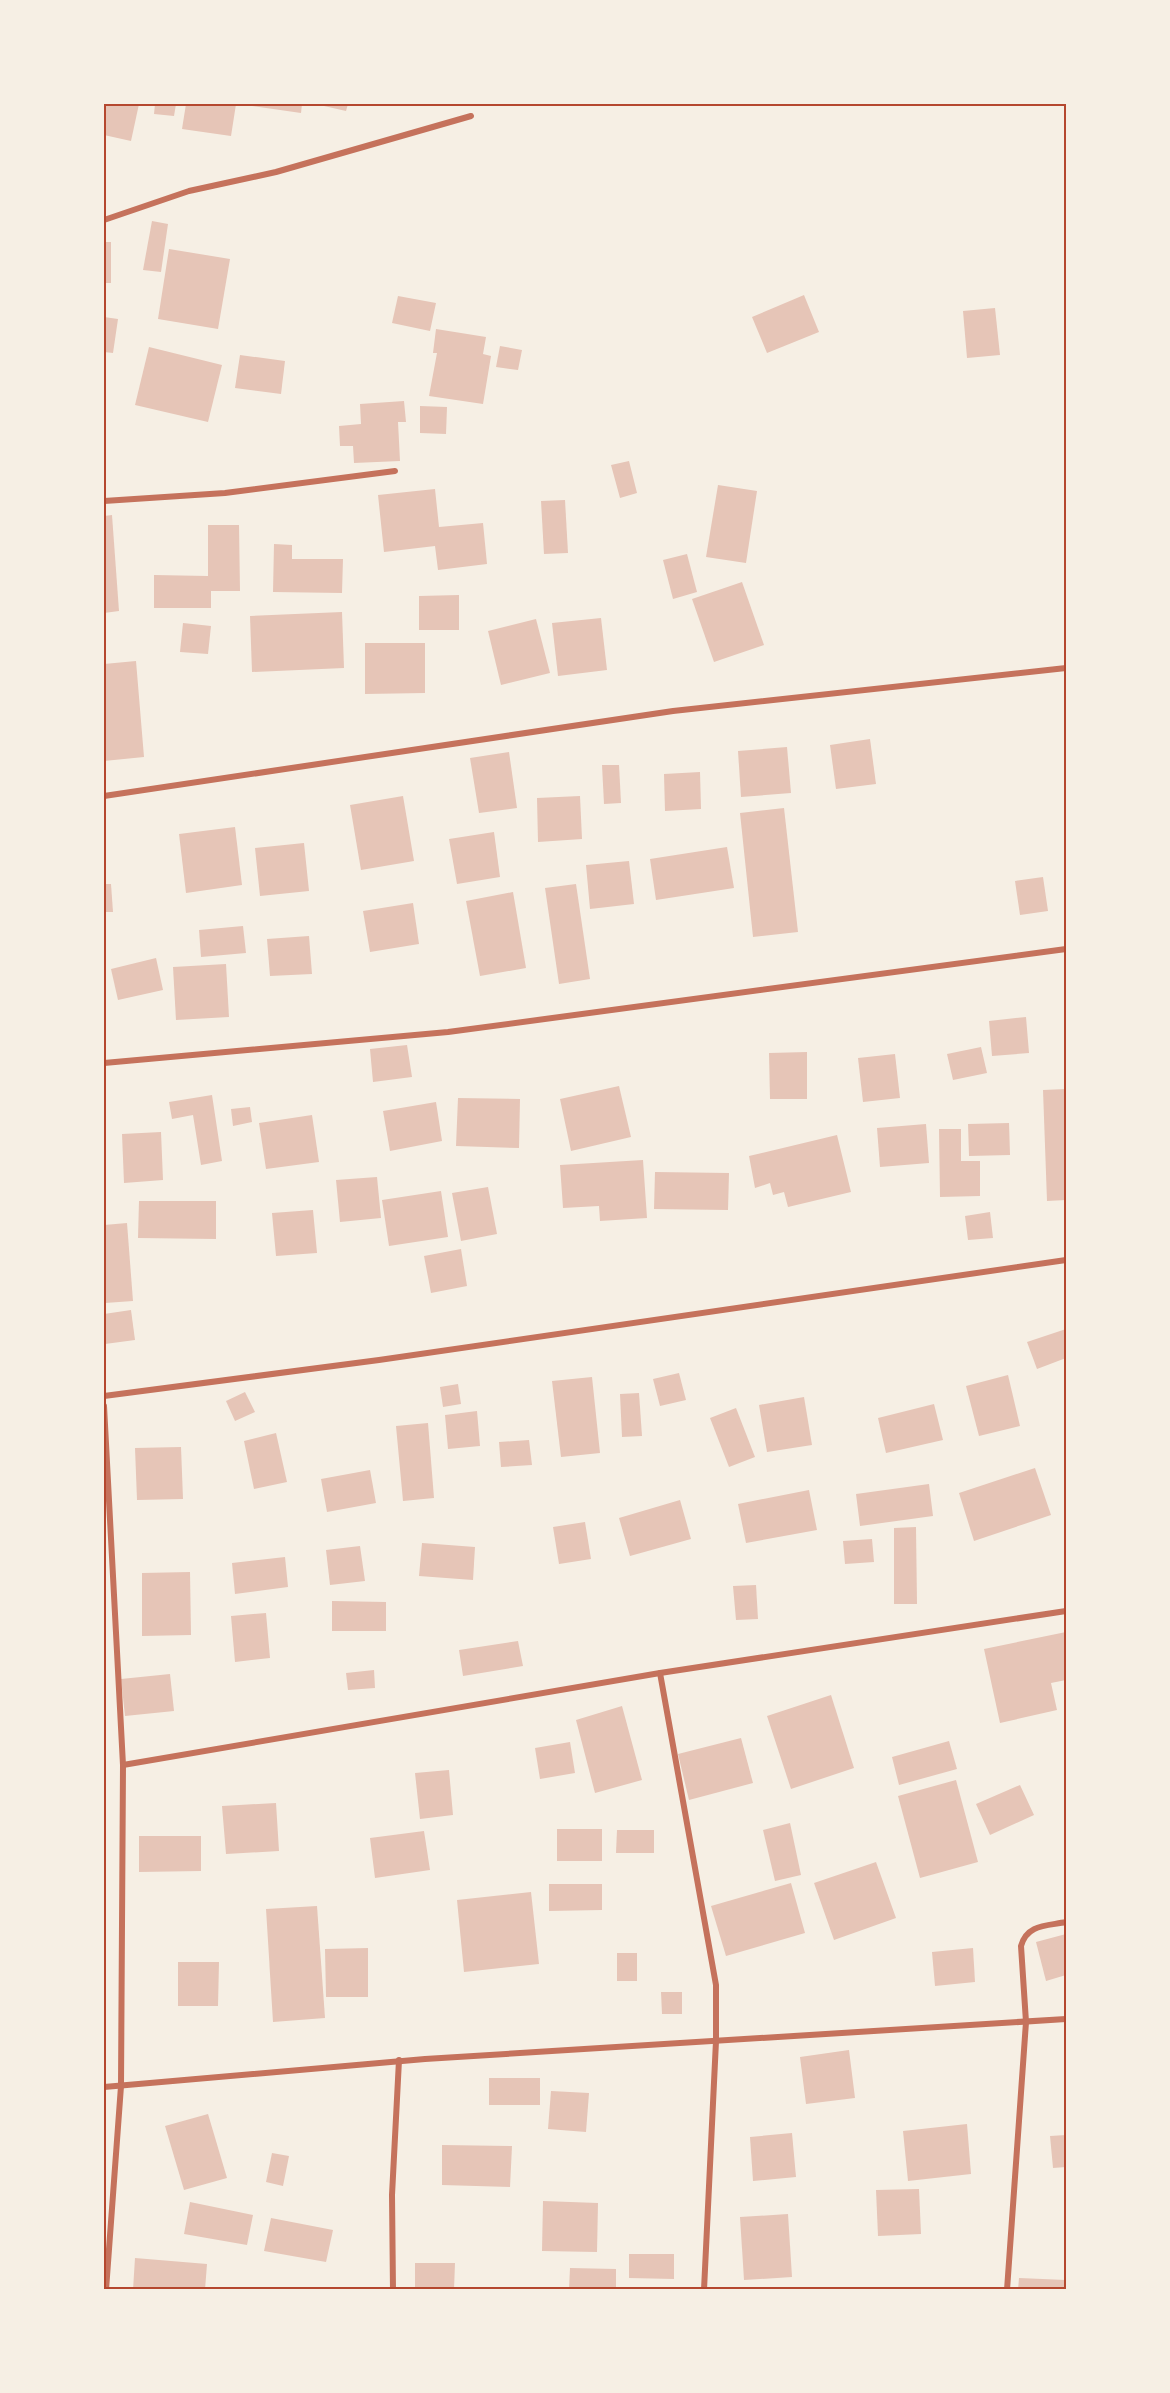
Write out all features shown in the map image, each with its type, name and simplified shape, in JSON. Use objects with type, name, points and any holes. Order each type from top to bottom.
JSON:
[{"type":"street","points":[[104,220],[189,191],[276,172],[471,116]]},
{"type":"street","points":[[104,501],[225,493],[395,471]]},
{"type":"street","points":[[104,796],[673,711],[1066,668]]},
{"type":"street","points":[[104,1064],[448,1032],[1066,949]]},
{"type":"street","points":[[104,1396],[379,1360],[1066,1260]]},
{"type":"street","points":[[104,1406],[123,1765],[121,2086],[106,2289]]},
{"type":"street","points":[[123,1765],[660,1673],[1066,1611]]},
{"type":"street","points":[[660,1673],[716,1985],[716,2041],[704,2289]]},
{"type":"street","points":[[1008,2289],[1026,2022],[1021,1946],[1024,1936],[1032,1929],[1066,1922]]},
{"type":"street","points":[[104,2087],[399,2060],[1066,2019]]},
{"type":"street","points":[[393,2289],[392,2195],[399,2060]]},
{"type":"building","points":[[104,104],[139,104],[131,141],[104,135]]},
{"type":"building","points":[[155,104],[176,104],[174,116],[154,114]]},
{"type":"building","points":[[186,104],[236,104],[231,136],[182,129]]},
{"type":"building","points":[[252,104],[302,104],[301,113],[252,106]]},
{"type":"building","points":[[324,104],[348,104],[346,111],[324,106]]},
{"type":"building","points":[[152,221],[168,224],[161,272],[143,270]]},
{"type":"building","points":[[104,242],[111,242],[111,283],[104,283]]},
{"type":"building","points":[[169,249],[230,259],[218,329],[158,319]]},
{"type":"building","points":[[804,295],[819,332],[767,353],[752,317]]},
{"type":"building","points":[[398,296],[436,303],[430,331],[392,323]]},
{"type":"building","points":[[995,308],[1000,355],[967,358],[963,311]]},
{"type":"building","points":[[104,317],[118,319],[113,353],[104,352]]},
{"type":"building","points":[[436,329],[486,337],[483,354],[491,356],[483,404],[429,396],[437,353],[433,353]]},
{"type":"building","points":[[500,346],[522,350],[518,370],[496,367]]},
{"type":"building","points":[[149,347],[222,365],[208,422],[135,405]]},
{"type":"building","points":[[240,355],[285,361],[281,394],[235,388]]},
{"type":"building","points":[[404,401],[406,422],[398,422],[400,461],[354,463],[353,446],[340,446],[339,426],[361,424],[360,404]]},
{"type":"building","points":[[420,406],[447,407],[446,434],[420,433]]},
{"type":"building","points":[[629,461],[637,493],[620,498],[611,465]]},
{"type":"building","points":[[718,485],[757,491],[746,563],[706,557]]},
{"type":"building","points":[[435,489],[439,527],[483,523],[487,564],[438,570],[435,546],[384,552],[378,495]]},
{"type":"building","points":[[565,500],[568,553],[544,554],[541,501]]},
{"type":"building","points":[[112,515],[119,611],[104,613],[104,516]]},
{"type":"building","points":[[208,525],[239,525],[240,591],[211,591],[211,608],[154,608],[154,575],[208,576]]},
{"type":"building","points":[[274,544],[292,545],[292,559],[343,559],[342,593],[273,592]]},
{"type":"building","points":[[687,554],[697,592],[673,599],[663,560]]},
{"type":"building","points":[[742,582],[764,645],[714,662],[692,599]]},
{"type":"building","points":[[459,595],[459,630],[419,630],[419,596]]},
{"type":"building","points":[[342,612],[344,668],[252,672],[250,616]]},
{"type":"building","points":[[601,618],[607,670],[558,676],[552,623]]},
{"type":"building","points":[[536,619],[550,673],[501,685],[488,631]]},
{"type":"building","points":[[183,623],[211,626],[208,654],[180,652]]},
{"type":"building","points":[[365,643],[425,643],[425,693],[365,694]]},
{"type":"building","points":[[136,661],[144,757],[104,761],[104,664]]},
{"type":"building","points":[[870,739],[876,784],[836,789],[830,745]]},
{"type":"building","points":[[787,747],[791,793],[741,797],[738,751]]},
{"type":"building","points":[[509,752],[517,808],[479,813],[470,758]]},
{"type":"building","points":[[602,765],[619,765],[621,803],[604,804]]},
{"type":"building","points":[[700,772],[701,809],[665,811],[664,774]]},
{"type":"building","points":[[403,796],[414,861],[361,870],[350,805]]},
{"type":"building","points":[[580,796],[582,839],[538,842],[537,798]]},
{"type":"building","points":[[784,808],[798,932],[753,937],[740,813]]},
{"type":"building","points":[[235,827],[242,885],[186,893],[179,834]]},
{"type":"building","points":[[494,832],[500,877],[457,884],[449,839]]},
{"type":"building","points":[[304,843],[309,891],[260,896],[255,848]]},
{"type":"building","points":[[727,847],[734,888],[656,900],[650,859]]},
{"type":"building","points":[[629,861],[634,904],[590,909],[586,865]]},
{"type":"building","points":[[1043,877],[1048,911],[1020,915],[1015,881]]},
{"type":"building","points":[[104,884],[111,884],[113,912],[104,912]]},
{"type":"building","points":[[576,884],[590,979],[559,984],[545,888]]},
{"type":"building","points":[[513,892],[526,968],[480,976],[466,901]]},
{"type":"building","points":[[413,903],[419,944],[370,952],[363,911]]},
{"type":"building","points":[[243,926],[246,953],[201,957],[199,930]]},
{"type":"building","points":[[309,936],[312,974],[270,976],[267,939]]},
{"type":"building","points":[[156,958],[163,990],[118,1000],[111,969]]},
{"type":"building","points":[[226,964],[229,1017],[176,1020],[173,967]]},
{"type":"building","points":[[1026,1017],[1029,1053],[992,1056],[989,1021]]},
{"type":"building","points":[[407,1045],[412,1077],[373,1082],[370,1049]]},
{"type":"building","points":[[981,1047],[987,1073],[953,1080],[947,1054]]},
{"type":"building","points":[[807,1052],[807,1099],[770,1099],[769,1053]]},
{"type":"building","points":[[895,1054],[900,1098],[863,1102],[858,1058]]},
{"type":"building","points":[[619,1086],[631,1137],[571,1151],[560,1099]]},
{"type":"building","points":[[1066,1089],[1066,1200],[1047,1201],[1043,1090]]},
{"type":"building","points":[[212,1095],[222,1161],[201,1165],[193,1115],[172,1119],[169,1102]]},
{"type":"building","points":[[458,1098],[520,1099],[519,1148],[456,1146]]},
{"type":"building","points":[[436,1102],[442,1141],[390,1151],[383,1111]]},
{"type":"building","points":[[250,1107],[252,1122],[233,1126],[231,1109]]},
{"type":"building","points":[[312,1115],[319,1162],[266,1169],[259,1123]]},
{"type":"building","points":[[1009,1123],[1010,1155],[969,1156],[968,1124]]},
{"type":"building","points":[[926,1124],[929,1163],[880,1167],[877,1128]]},
{"type":"building","points":[[939,1129],[961,1129],[961,1161],[980,1161],[980,1196],[940,1197]]},
{"type":"building","points":[[161,1132],[163,1180],[124,1183],[122,1134]]},
{"type":"building","points":[[837,1135],[851,1192],[788,1207],[784,1192],[773,1195],[770,1183],[755,1188],[749,1156]]},
{"type":"building","points":[[643,1160],[647,1218],[600,1221],[599,1206],[563,1208],[560,1165]]},
{"type":"building","points":[[655,1172],[729,1173],[728,1210],[654,1209]]},
{"type":"building","points":[[377,1177],[381,1218],[340,1222],[336,1180]]},
{"type":"building","points":[[488,1187],[497,1234],[461,1241],[452,1193]]},
{"type":"building","points":[[441,1191],[448,1237],[389,1246],[382,1200]]},
{"type":"building","points":[[139,1201],[216,1201],[216,1239],[138,1238]]},
{"type":"building","points":[[313,1210],[317,1253],[276,1256],[272,1213]]},
{"type":"building","points":[[990,1212],[993,1238],[968,1240],[965,1216]]},
{"type":"building","points":[[127,1223],[133,1301],[105,1303],[104,1225]]},
{"type":"building","points":[[461,1249],[467,1286],[431,1293],[424,1256]]},
{"type":"building","points":[[131,1310],[135,1340],[105,1344],[104,1314]]},
{"type":"building","points":[[1066,1329],[1066,1358],[1037,1369],[1027,1342]]},
{"type":"building","points":[[679,1373],[686,1400],[660,1406],[653,1379]]},
{"type":"building","points":[[1008,1375],[1020,1426],[979,1436],[966,1386]]},
{"type":"building","points":[[592,1377],[600,1453],[561,1457],[552,1381]]},
{"type":"building","points":[[458,1384],[461,1404],[443,1407],[440,1387]]},
{"type":"building","points":[[245,1392],[255,1412],[235,1421],[226,1401]]},
{"type":"building","points":[[639,1393],[642,1436],[622,1437],[620,1394]]},
{"type":"building","points":[[804,1397],[812,1445],[767,1452],[759,1405]]},
{"type":"building","points":[[934,1404],[943,1440],[886,1453],[878,1418]]},
{"type":"building","points":[[736,1408],[755,1457],[729,1467],[710,1418]]},
{"type":"building","points":[[477,1411],[480,1446],[448,1449],[445,1415]]},
{"type":"building","points":[[428,1423],[434,1498],[403,1501],[396,1426]]},
{"type":"building","points":[[276,1433],[287,1482],[254,1489],[244,1441]]},
{"type":"building","points":[[529,1440],[532,1465],[501,1467],[499,1442]]},
{"type":"building","points":[[181,1447],[183,1499],[137,1500],[135,1448]]},
{"type":"building","points":[[1035,1468],[1051,1515],[974,1541],[959,1493]]},
{"type":"building","points":[[370,1470],[376,1503],[327,1512],[321,1479]]},
{"type":"building","points":[[929,1484],[933,1516],[860,1526],[856,1494]]},
{"type":"building","points":[[809,1490],[817,1530],[746,1543],[738,1504]]},
{"type":"building","points":[[680,1500],[691,1539],[630,1556],[619,1518]]},
{"type":"building","points":[[585,1522],[591,1559],[559,1564],[553,1527]]},
{"type":"building","points":[[916,1527],[917,1604],[894,1604],[894,1528]]},
{"type":"building","points":[[872,1539],[874,1562],[845,1564],[843,1541]]},
{"type":"building","points":[[422,1543],[475,1547],[473,1580],[419,1576]]},
{"type":"building","points":[[360,1546],[365,1581],[330,1585],[326,1550]]},
{"type":"building","points":[[285,1557],[288,1587],[235,1594],[232,1563]]},
{"type":"building","points":[[190,1572],[191,1635],[142,1636],[142,1573]]},
{"type":"building","points":[[756,1585],[758,1619],[736,1620],[733,1586]]},
{"type":"building","points":[[332,1601],[386,1602],[386,1631],[332,1631]]},
{"type":"building","points":[[266,1613],[270,1658],[235,1662],[231,1616]]},
{"type":"building","points":[[1066,1632],[1066,1680],[1051,1683],[1057,1710],[1000,1723],[984,1649]]},
{"type":"building","points":[[518,1641],[523,1666],[463,1676],[459,1650]]},
{"type":"building","points":[[374,1670],[375,1688],[348,1690],[346,1673]]},
{"type":"building","points":[[170,1674],[174,1711],[125,1716],[121,1679]]},
{"type":"building","points":[[831,1695],[854,1768],[791,1789],[767,1716]]},
{"type":"building","points":[[622,1706],[642,1780],[595,1793],[576,1720]]},
{"type":"building","points":[[741,1738],[753,1783],[689,1800],[678,1754]]},
{"type":"building","points":[[949,1741],[957,1769],[899,1785],[892,1757]]},
{"type":"building","points":[[570,1742],[575,1773],[540,1779],[535,1748]]},
{"type":"building","points":[[449,1770],[453,1815],[420,1819],[415,1773]]},
{"type":"building","points":[[956,1780],[978,1862],[920,1878],[898,1796]]},
{"type":"building","points":[[1020,1785],[1034,1815],[990,1835],[976,1804]]},
{"type":"building","points":[[276,1803],[279,1851],[226,1854],[222,1806]]},
{"type":"building","points":[[790,1823],[801,1875],[775,1881],[763,1830]]},
{"type":"building","points":[[557,1829],[602,1829],[602,1861],[557,1861]]},
{"type":"building","points":[[617,1830],[654,1830],[654,1853],[616,1853]]},
{"type":"building","points":[[424,1831],[430,1870],[375,1878],[370,1838]]},
{"type":"building","points":[[139,1836],[201,1836],[201,1871],[139,1872]]},
{"type":"building","points":[[876,1862],[896,1918],[834,1940],[814,1883]]},
{"type":"building","points":[[791,1883],[805,1933],[726,1956],[711,1906]]},
{"type":"building","points":[[549,1884],[602,1884],[602,1910],[549,1911]]},
{"type":"building","points":[[531,1892],[539,1964],[464,1972],[457,1900]]},
{"type":"building","points":[[317,1906],[325,2018],[273,2022],[266,1909]]},
{"type":"building","points":[[1066,1934],[1066,1975],[1046,1981],[1036,1942]]},
{"type":"building","points":[[368,1948],[368,1997],[326,1997],[325,1949]]},
{"type":"building","points":[[973,1948],[975,1982],[935,1986],[932,1952]]},
{"type":"building","points":[[617,1953],[637,1953],[637,1981],[617,1981]]},
{"type":"building","points":[[178,1962],[219,1962],[218,2006],[178,2006]]},
{"type":"building","points":[[661,1992],[682,1992],[682,2014],[662,2014]]},
{"type":"building","points":[[849,2050],[855,2098],[806,2104],[800,2057]]},
{"type":"building","points":[[489,2078],[540,2078],[540,2105],[489,2105]]},
{"type":"building","points":[[551,2091],[589,2093],[586,2132],[548,2129]]},
{"type":"building","points":[[208,2114],[227,2178],[184,2190],[165,2126]]},
{"type":"building","points":[[967,2124],[971,2174],[908,2181],[903,2131]]},
{"type":"building","points":[[792,2133],[796,2177],[753,2181],[750,2137]]},
{"type":"building","points":[[1066,2135],[1066,2167],[1053,2168],[1050,2136]]},
{"type":"building","points":[[442,2145],[512,2146],[510,2187],[442,2185]]},
{"type":"building","points":[[272,2153],[289,2156],[283,2186],[266,2182]]},
{"type":"building","points":[[919,2189],[921,2234],[878,2236],[876,2190]]},
{"type":"building","points":[[543,2201],[598,2203],[597,2252],[542,2251]]},
{"type":"building","points":[[190,2202],[253,2215],[247,2245],[184,2234]]},
{"type":"building","points":[[788,2214],[792,2277],[744,2280],[740,2217]]},
{"type":"building","points":[[271,2218],[333,2230],[326,2262],[264,2251]]},
{"type":"building","points":[[629,2254],[674,2254],[674,2279],[629,2278]]},
{"type":"building","points":[[135,2258],[207,2264],[205,2290],[133,2290]]},
{"type":"building","points":[[415,2263],[455,2263],[454,2290],[415,2290]]},
{"type":"building","points":[[570,2268],[616,2269],[616,2290],[569,2290]]},
{"type":"building","points":[[1019,2278],[1066,2280],[1066,2290],[1018,2290]]}]
